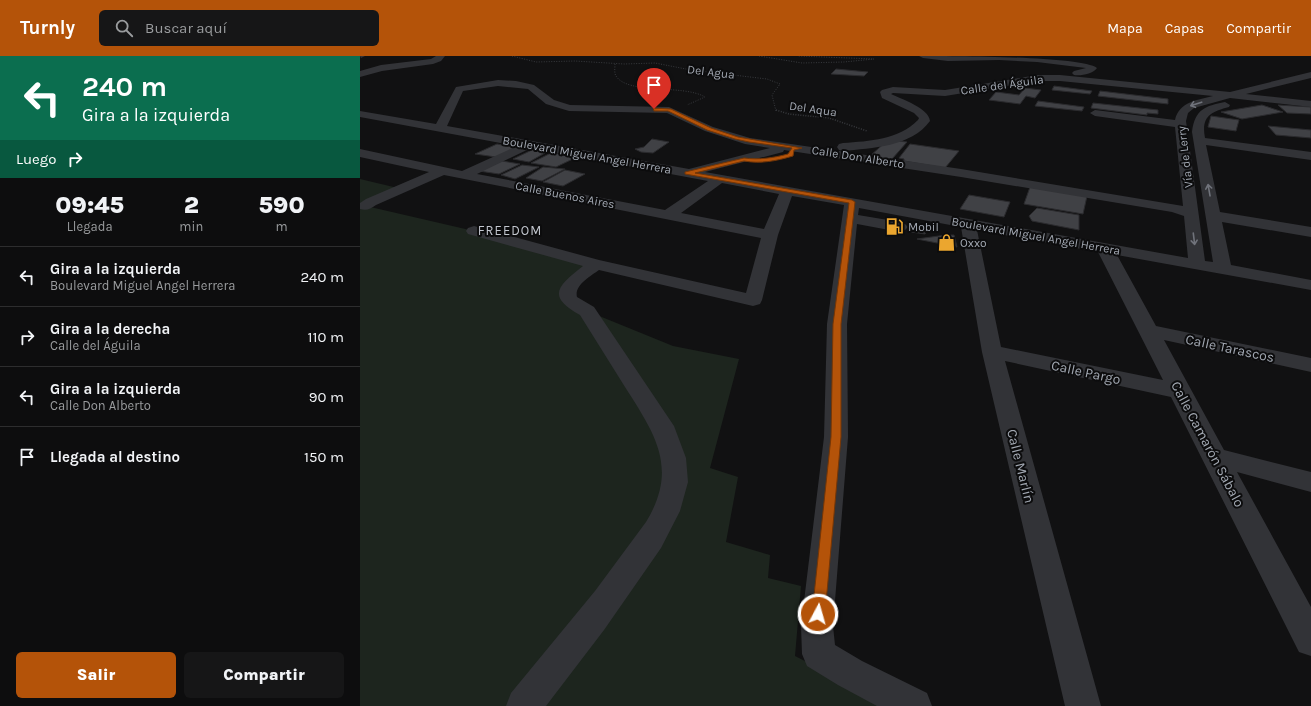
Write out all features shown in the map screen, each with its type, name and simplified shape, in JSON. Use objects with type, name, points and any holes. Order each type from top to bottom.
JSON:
[{"type":"street","points":[[403,56],[396,60],[412,64]]},
{"type":"street","points":[[423,56],[439,56]]},
{"type":"street","points":[[360,74],[381,68],[433,60],[439,56]]},
{"type":"street","points":[[924,56],[957,59],[999,57],[1037,59],[1084,65],[1093,69],[1082,73],[1038,78]]},
{"type":"street","points":[[360,63],[381,68]]},
{"type":"street","name":"Vía de Lerry","points":[[1197,265],[1181,127],[1181,114],[1188,107],[1311,77]]},
{"type":"street","name":"Vía de Lerry","points":[[1224,270],[1199,137],[1200,118],[1204,112],[1218,106],[1292,87],[1311,77]]},
{"type":"street","name":"Calle del Águila","points":[[687,173],[744,159],[774,160],[791,155],[796,149],[853,146],[888,140],[909,134],[919,128],[925,119],[918,111],[886,96],[884,93],[887,91],[945,93],[1038,78],[1072,79],[1311,104]]},
{"type":"street","name":"Calle Don Alberto","points":[[440,128],[457,91],[462,88],[498,83],[516,84],[531,87],[550,102],[569,108],[669,110],[724,134],[749,141],[1173,208],[1191,213]]},
{"type":"street","points":[[1278,84],[1292,87]]},
{"type":"street","points":[[1094,113],[1181,127],[1199,137],[1311,156]]},
{"type":"street","name":"Boulevard Miguel Angel Herrera","points":[[360,114],[787,191],[851,210],[964,223],[1311,285]]},
{"type":"street","points":[[463,175],[531,144]]},
{"type":"street","name":"Calle Buenos Aires","points":[[360,153],[770,236]]},
{"type":"street","points":[[365,206],[371,202],[444,171]]},
{"type":"street","points":[[668,215],[719,179]]},
{"type":"street","points":[[474,231],[596,264],[753,300],[770,236],[787,191]]},
{"type":"street","points":[[912,229],[851,210],[837,324],[836,437],[817,626],[819,654],[850,673],[914,706]]},
{"type":"street","points":[[1214,216],[1311,232]]},
{"type":"street","points":[[929,232],[964,223]]},
{"type":"street","name":"Calle Marlín","points":[[964,223],[992,352],[1083,706]]},
{"type":"street","name":"Calle Camarón Sábalo","points":[[1105,249],[1311,640]]},
{"type":"street","points":[[524,706],[601,609],[647,544],[662,521],[673,492],[675,479],[673,455],[669,441],[662,426],[587,311],[570,301],[567,297],[568,288],[571,284],[596,264]]},
{"type":"street","name":"Calle Tarascos","points":[[1149,332],[1311,365]]},
{"type":"street","name":"Calle Pargo","points":[[992,352],[1180,391]]},
{"type":"street","points":[[1215,457],[1311,482]]},
{"type":"path","name":"Del Agua","points":[[512,56],[536,62],[575,61],[615,64],[655,63],[691,70],[767,79]]},
{"type":"path","points":[[759,56],[778,60],[818,64],[873,60],[874,58],[798,56]]},
{"type":"path","points":[[615,64],[616,76],[619,81],[646,88],[697,91],[705,97],[698,101],[669,110]]},
{"type":"path","name":"Del Aqua","points":[[767,79],[780,84],[772,95],[776,111],[787,115],[828,118],[843,122],[888,140]]},
{"type":"shaded area","points":[[360,179],[402,189],[366,206],[474,231],[596,264],[568,288],[587,311],[673,346],[739,359],[710,468],[738,477],[726,542],[770,555],[768,578],[801,586],[795,656],[893,706],[360,706]]},
{"type":"building","points":[[836,69],[868,72],[864,76],[831,74]]},
{"type":"building","points":[[1054,86],[1092,91],[1090,94],[1052,90]]},
{"type":"building","points":[[1025,88],[1041,90],[1035,98],[1026,96],[1020,104],[989,100],[996,92],[1019,95]]},
{"type":"building","points":[[1100,91],[1168,99],[1168,104],[1098,96]]},
{"type":"building","points":[[1038,101],[1084,107],[1082,111],[1035,106]]},
{"type":"building","points":[[1093,103],[1158,110],[1158,114],[1147,113],[1147,115],[1091,108]]},
{"type":"building","points":[[1262,105],[1283,112],[1242,119],[1221,112]]},
{"type":"building","points":[[1278,105],[1311,107],[1311,114],[1287,113]]},
{"type":"building","points":[[1211,116],[1239,120],[1236,131],[1208,127]]},
{"type":"building","points":[[1268,126],[1311,130],[1311,138],[1276,135]]},
{"type":"building","points":[[652,139],[669,142],[653,153],[641,152],[635,149],[644,147]]},
{"type":"building","points":[[888,140],[907,142],[892,159],[870,156]]},
{"type":"building","points":[[497,144],[518,148],[496,157],[475,154]]},
{"type":"building","points":[[910,144],[959,151],[945,168],[904,161],[904,159],[899,158]]},
{"type":"building","points":[[534,149],[545,153],[529,162],[513,159]]},
{"type":"building","points":[[551,153],[579,156],[556,167],[531,163]]},
{"type":"building","points":[[502,161],[520,164],[499,174],[479,171]]},
{"type":"building","points":[[522,165],[539,167],[515,179],[501,175]]},
{"type":"building","points":[[543,167],[565,169],[542,181],[526,178]]},
{"type":"building","points":[[565,170],[585,174],[563,186],[543,182]]},
{"type":"building","points":[[1030,187],[1087,196],[1083,214],[1024,204]]},
{"type":"building","points":[[969,195],[1010,202],[1004,217],[960,209]]},
{"type":"building","points":[[1037,208],[1079,215],[1079,230],[1032,221],[1029,216]]},
{"type":"building","points":[[914,225],[928,227],[925,234],[911,232]]},
{"type":"building","name":"Oxxo","points":[[954,235],[957,247],[917,239]]},
{"type":"place","name":"Mobil","points":[[895,227]]},
{"type":"place","name":"Oxxo","points":[[947,243]]},
{"type":"district","name":"FREEDOM","points":[[510,230]]},
{"type":"route","points":[[654,109],[669,110],[681,114],[709,129],[736,138],[800,148],[792,150],[791,155],[774,160],[744,159],[687,173],[852,202],[839,294],[837,324],[836,437],[818,614]]}]
